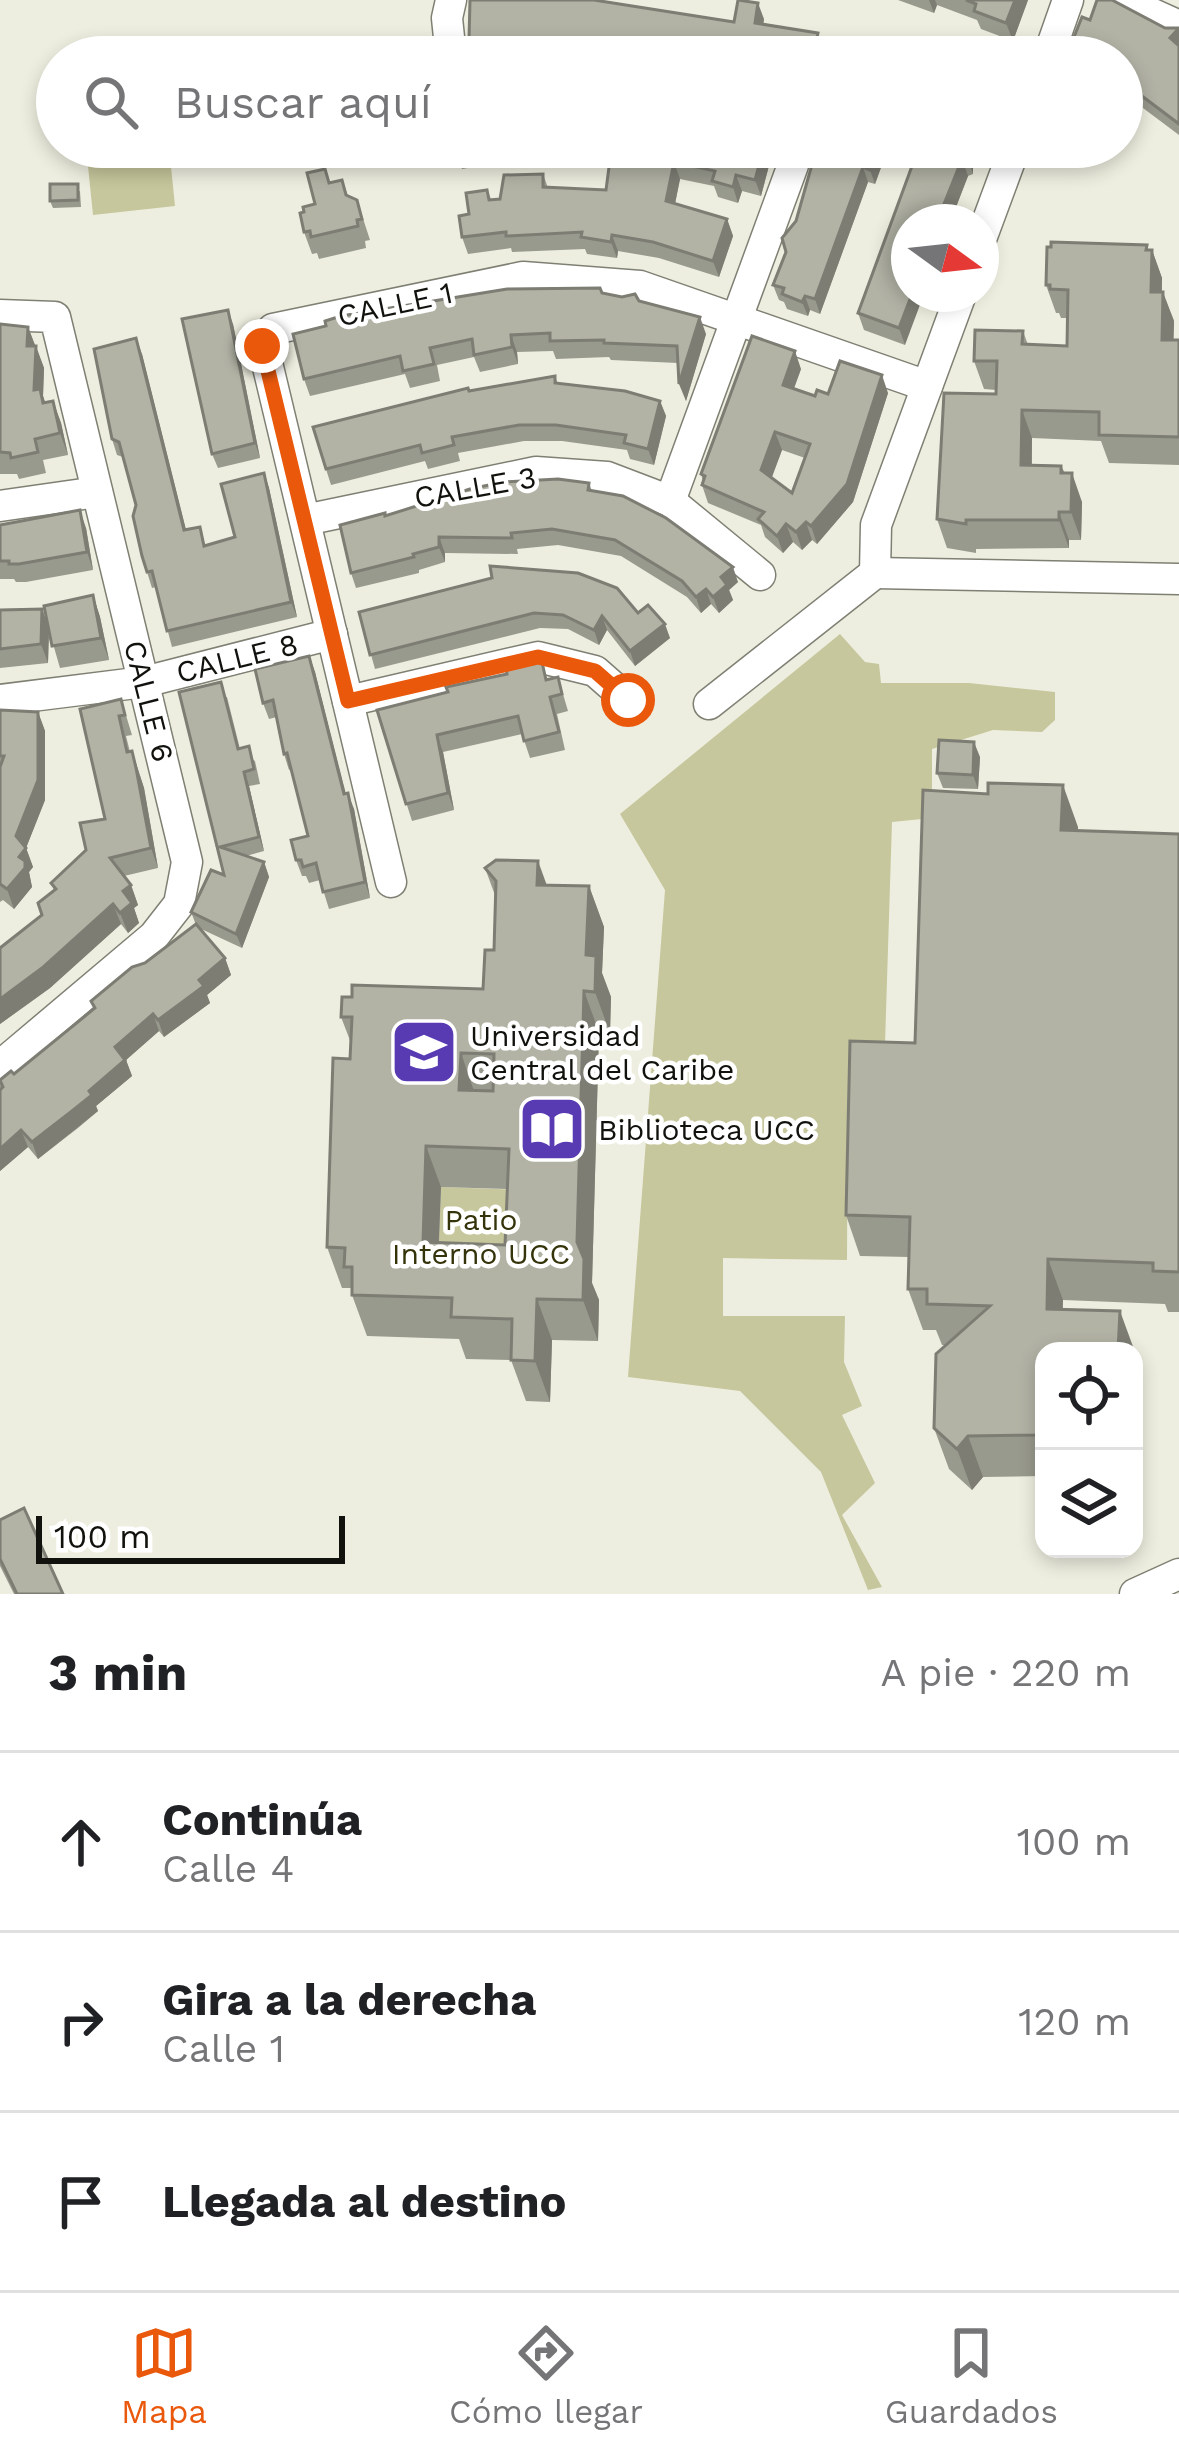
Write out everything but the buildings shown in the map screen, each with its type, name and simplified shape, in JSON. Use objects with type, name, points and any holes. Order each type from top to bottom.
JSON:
[{"type":"street","points":[[1055,36],[1068,0]]},
{"type":"street","points":[[1122,0],[1179,26]]},
{"type":"street","points":[[670,501],[793,168]]},
{"type":"street","points":[[994,204],[1007,168]]},
{"type":"street","name":"CALLE 1","points":[[391,882],[262,346],[273,329],[523,277],[640,286],[927,386]]},
{"type":"street","points":[[875,573],[875,526],[954,312]]},
{"type":"street","name":"CALLE 6","points":[[0,315],[56,317],[187,862],[179,904],[154,936],[0,1066]]},
{"type":"street","name":"CALLE 3","points":[[305,520],[536,472],[607,477],[670,501],[760,575]]},
{"type":"street","points":[[0,506],[97,492]]},
{"type":"street","points":[[709,704],[875,573],[1179,579]]},
{"type":"street","name":"CALLE 8","points":[[0,700],[144,682],[332,634]]},
{"type":"street","points":[[348,701],[538,657],[595,671],[628,700]]},
{"type":"street","points":[[1135,1594],[1179,1574]]},
{"type":"green space","points":[[88,168],[171,168],[175,206],[93,215]]},
{"type":"green space","points":[[840,634],[865,662],[879,664],[881,683],[969,683],[1055,692],[1055,720],[1042,732],[993,730],[932,749],[932,818],[892,822],[884,1076],[848,1068],[847,1260],[723,1258],[723,1316],[845,1316],[844,1362],[862,1406],[842,1415],[875,1483],[842,1515],[882,1587],[868,1590],[821,1472],[740,1391],[628,1377],[665,890],[620,814]]},
{"type":"green space","name":"Patio Interno UCC","points":[[441,1187],[524,1190],[520,1286],[437,1283]]},
{"type":"place","name":"Universidad Central del Caribe","points":[[424,1052]]},
{"type":"place","name":"Biblioteca UCC","points":[[552,1129]]},
{"type":"route","points":[[262,346],[348,701],[538,657],[595,671],[628,700]]}]
